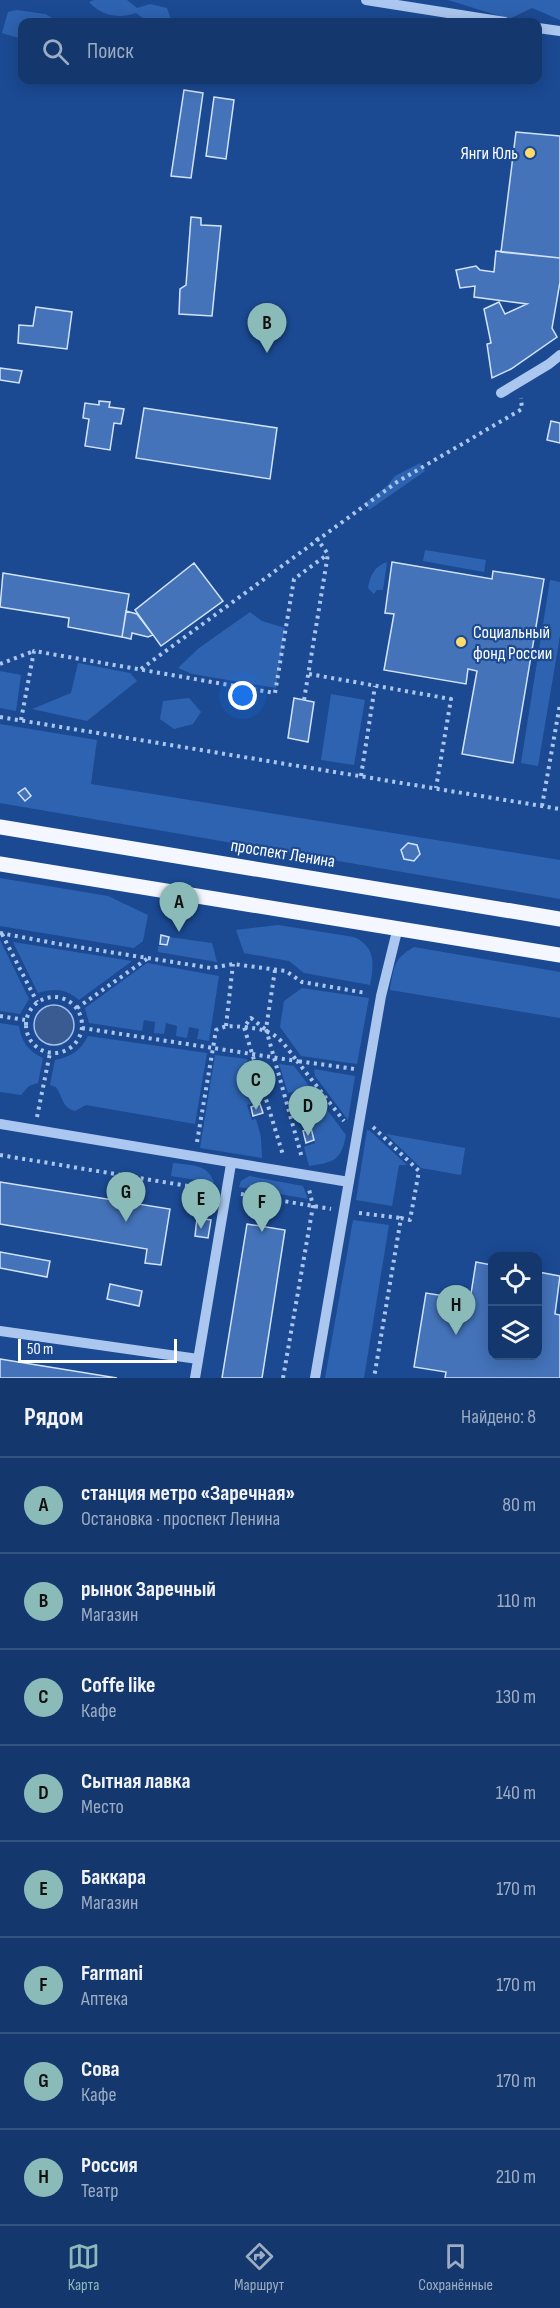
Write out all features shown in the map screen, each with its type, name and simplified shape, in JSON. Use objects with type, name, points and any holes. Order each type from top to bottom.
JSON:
[{"type":"main road","name":"проспект Ленина","points":[[0,827],[560,919]]},
{"type":"main road","points":[[0,864],[399,927],[560,955]]},
{"type":"street","points":[[366,0],[430,5],[487,18]]},
{"type":"street","points":[[542,29],[560,31]]},
{"type":"street","points":[[501,393],[560,355]]},
{"type":"street","points":[[315,1378],[381,996],[399,927]]},
{"type":"street","points":[[0,1124],[349,1182]]},
{"type":"street","points":[[195,1378],[231,1164]]},
{"type":"street","points":[[0,1331],[198,1359]]},
{"type":"path","points":[[141,669],[397,482],[522,409],[521,382]]},
{"type":"path","points":[[304,700],[328,554],[315,536]]},
{"type":"path","points":[[0,664],[34,651],[275,693],[294,579],[328,554]]},
{"type":"path","points":[[21,720],[34,651]]},
{"type":"path","points":[[309,674],[451,699],[436,788]]},
{"type":"path","points":[[361,776],[375,686]]},
{"type":"path","points":[[542,806],[560,704]]},
{"type":"path","points":[[0,717],[560,809]]},
{"type":"path","points":[[1,933],[212,968],[233,964],[286,971],[302,982],[381,996]]},
{"type":"path","points":[[1,933],[37,1002]]},
{"type":"path","points":[[77,1008],[148,958]]},
{"type":"path","points":[[226,1026],[233,964]]},
{"type":"path","points":[[275,970],[266,1029],[302,1157],[312,1206],[283,1378]]},
{"type":"path","points":[[54,996],[63,997],[77,1008],[82,1028],[79,1037],[67,1050],[50,1053],[34,1045],[25,1029],[25,1020],[27,1013],[37,1002],[54,996]]},
{"type":"path","points":[[0,1016],[25,1020]]},
{"type":"path","points":[[244,1027],[251,1018],[281,1040],[357,1138]]},
{"type":"path","points":[[194,1157],[216,1030],[226,1026],[266,1029]]},
{"type":"path","points":[[244,1027],[282,1155],[302,1157]]},
{"type":"path","points":[[82,1028],[368,1071]]},
{"type":"path","points":[[35,1129],[50,1053]]},
{"type":"path","points":[[359,1123],[371,1125],[418,1171],[410,1220],[401,1218],[374,1378]]},
{"type":"path","points":[[0,1155],[312,1206]]},
{"type":"shaded area","points":[[127,0],[137,8],[150,4],[167,8],[171,18],[143,18],[136,13],[123,16],[111,15],[99,10],[89,2]]},
{"type":"shaded area","points":[[448,0],[560,0],[560,20],[532,8],[511,18]]},
{"type":"shaded area","points":[[17,10],[45,14],[53,18],[18,18],[18,38],[2,33],[8,12]]},
{"type":"shaded area","points":[[420,463],[425,471],[369,510],[365,503],[387,486],[395,476]]},
{"type":"shaded area","points":[[425,550],[486,560],[484,572],[423,561]]},
{"type":"shaded area","points":[[387,562],[383,590],[377,590],[374,594],[368,588],[370,579],[376,569]]},
{"type":"shaded area","points":[[550,580],[560,582],[560,636],[538,766],[521,763]]},
{"type":"shaded area","points":[[250,612],[262,621],[285,628],[276,688],[192,674],[178,668],[199,648]]},
{"type":"shaded area","points":[[78,663],[130,673],[137,681],[87,721],[32,709],[71,693]]},
{"type":"shaded area","points":[[0,671],[21,675],[16,711],[0,708]]},
{"type":"shaded area","points":[[331,694],[365,700],[354,765],[321,760]]},
{"type":"shaded area","points":[[189,698],[201,712],[193,724],[174,729],[160,719],[163,701]]},
{"type":"shaded area","points":[[0,724],[97,740],[91,784],[560,860],[560,899],[0,803]]},
{"type":"shaded area","points":[[0,878],[108,896],[148,915],[143,941],[134,948],[0,926]]},
{"type":"shaded area","points":[[278,925],[354,937],[361,941],[372,957],[370,985],[304,973],[289,961],[244,953],[236,930]]},
{"type":"shaded area","points":[[169,937],[212,943],[217,962],[158,952],[158,946],[168,946]]},
{"type":"shaded area","points":[[0,940],[29,999],[20,1014],[0,1011]]},
{"type":"shaded area","points":[[13,942],[132,961],[79,1000],[60,990],[38,993]]},
{"type":"shaded area","points":[[414,947],[560,972],[560,1018],[390,990],[392,975],[398,960]]},
{"type":"shaded area","points":[[147,963],[219,976],[209,1041],[197,1039],[199,1029],[189,1027],[187,1038],[176,1036],[177,1026],[166,1023],[164,1034],[154,1033],[155,1022],[144,1020],[142,1031],[89,1023],[85,1008]]},
{"type":"shaded area","points":[[302,988],[369,998],[357,1064],[301,1056],[280,1027],[284,1001]]},
{"type":"shaded area","points":[[54,1005],[62,1006],[68,1011],[73,1017],[73,1033],[68,1039],[62,1044],[54,1045],[46,1044],[40,1039],[35,1033],[34,1025],[35,1017],[40,1011],[46,1006]]},
{"type":"shaded area","points":[[0,1023],[19,1026],[26,1045],[43,1058],[38,1083],[29,1086],[21,1095],[0,1092]]},
{"type":"shaded area","points":[[88,1036],[207,1053],[195,1124],[86,1105],[75,1111],[71,1110],[63,1102],[56,1087],[50,1085],[55,1060],[74,1052],[82,1046]]},
{"type":"shaded area","points":[[215,1055],[247,1059],[259,1101],[247,1105],[252,1120],[256,1119],[261,1137],[262,1158],[200,1148]]},
{"type":"shaded area","points":[[279,1064],[294,1066],[346,1135],[342,1150],[335,1159],[309,1166],[304,1147],[315,1143],[311,1128],[307,1128],[301,1107],[305,1105],[300,1090],[288,1093]]},
{"type":"shaded area","points":[[314,1069],[355,1076],[348,1120],[315,1076]]},
{"type":"shaded area","points":[[367,1130],[407,1165],[399,1165],[392,1206],[356,1200]]},
{"type":"shaded area","points":[[386,1134],[465,1148],[461,1175],[421,1168]]},
{"type":"shaded area","points":[[173,1163],[203,1169],[212,1177],[214,1183],[171,1176]]},
{"type":"shaded area","points":[[249,1176],[303,1186],[308,1199],[239,1187],[241,1181]]},
{"type":"shaded area","points":[[353,1220],[389,1225],[364,1378],[325,1378]]},
{"type":"building","points":[[184,90],[203,93],[191,178],[171,176]]},
{"type":"building","points":[[214,97],[234,100],[226,159],[206,156]]},
{"type":"building","points":[[516,132],[560,136],[560,258],[501,252]]},
{"type":"building","points":[[191,217],[201,218],[201,225],[221,226],[212,316],[179,314],[180,289],[186,285]]},
{"type":"building","points":[[496,251],[560,258],[560,282],[552,328],[557,337],[511,369],[492,378],[487,344],[491,343],[484,309],[499,302],[505,314],[527,304],[474,297],[475,286],[460,288],[456,270],[476,266],[480,270],[494,272]]},
{"type":"building","points":[[36,307],[72,312],[67,349],[18,343],[19,325],[33,326]]},
{"type":"building","points":[[0,368],[22,371],[19,383],[0,380]]},
{"type":"building","points":[[99,401],[110,402],[109,407],[124,409],[121,424],[114,423],[110,450],[85,446],[89,419],[83,418],[85,403],[99,405]]},
{"type":"building","points":[[144,408],[277,428],[270,479],[136,458]]},
{"type":"building","points":[[551,421],[560,423],[560,443],[547,440]]},
{"type":"building","name":"Социальный фонд России","points":[[392,562],[492,579],[493,571],[544,579],[513,763],[462,754],[477,671],[468,669],[466,684],[384,670],[394,614],[385,613]]},
{"type":"building","points":[[194,563],[223,601],[161,646],[135,610]]},
{"type":"building","points":[[3,573],[129,594],[122,637],[68,627],[69,618],[0,607]]},
{"type":"building","points":[[126,611],[137,614],[153,635],[148,637],[132,633],[131,639],[122,637]]},
{"type":"building","points":[[294,698],[314,702],[308,742],[288,738]]},
{"type":"building","points":[[294,698],[314,702],[308,742],[288,738]]},
{"type":"building","points":[[25,788],[31,796],[25,801],[18,793]]},
{"type":"building","points":[[408,843],[417,845],[420,854],[414,861],[404,859],[401,850]]},
{"type":"building","points":[[161,935],[169,937],[167,945],[160,944]]},
{"type":"building","points":[[298,1092],[302,1102],[301,1107],[296,1106],[292,1101],[293,1096]]},
{"type":"building","points":[[260,1104],[263,1113],[253,1116],[251,1107]]},
{"type":"building","points":[[311,1128],[314,1140],[306,1143],[303,1131]]},
{"type":"building","points":[[0,1182],[170,1209],[161,1265],[145,1263],[147,1249],[0,1224]]},
{"type":"building","points":[[197,1218],[211,1220],[208,1238],[195,1236]]},
{"type":"building","points":[[247,1224],[285,1230],[262,1378],[222,1378]]},
{"type":"building","points":[[0,1252],[50,1261],[47,1277],[0,1268]]},
{"type":"building","points":[[476,1262],[488,1264],[488,1360],[542,1360],[542,1273],[560,1276],[555,1314],[560,1315],[560,1378],[445,1378],[446,1372],[414,1367],[426,1293],[470,1300]]},
{"type":"building","points":[[110,1284],[142,1291],[139,1306],[107,1299]]},
{"type":"building","points":[[0,1359],[117,1378],[0,1378]]},
{"type":"place","name":"Янги Юль","points":[[530,153]]},
{"type":"place","name":"рынок Заречный","points":[[267,353]]},
{"type":"place","name":"Социальный фонд России","points":[[461,642]]},
{"type":"place","name":"станция метро «Заречная»","points":[[179,932]]},
{"type":"place","name":"Coffe like","points":[[256,1110]]},
{"type":"place","name":"Сытная лавка","points":[[308,1136]]},
{"type":"place","name":"Сова","points":[[126,1222]]},
{"type":"place","name":"Баккара","points":[[201,1229]]},
{"type":"place","name":"Farmani","points":[[262,1232]]},
{"type":"place","name":"Россия","points":[[456,1335]]}]
